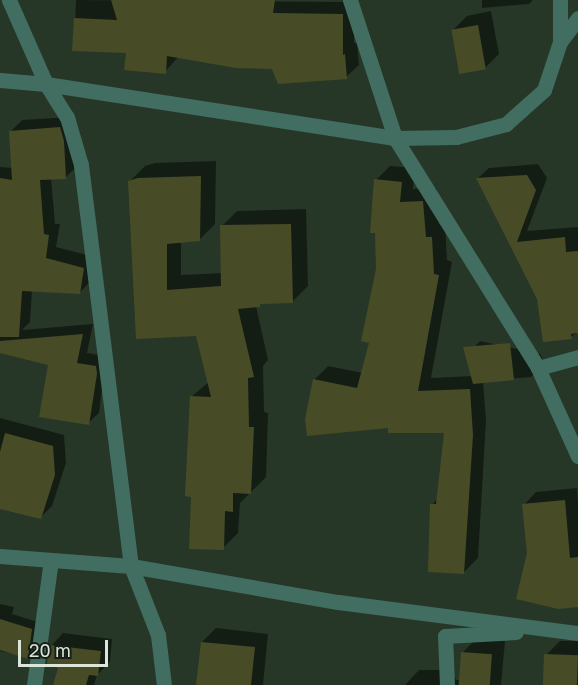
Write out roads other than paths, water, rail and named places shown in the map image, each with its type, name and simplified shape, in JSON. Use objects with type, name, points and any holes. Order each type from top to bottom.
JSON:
[{"type":"street","points":[[9,0],[46,84],[67,117],[81,165],[131,566],[158,635],[164,685]]},
{"type":"street","points":[[350,0],[395,138],[538,368],[578,456]]},
{"type":"street","points":[[560,0],[560,42]]},
{"type":"street","points":[[0,81],[46,84],[395,138],[456,137],[506,124],[544,90],[560,42],[578,18]]},
{"type":"street","points":[[538,368],[578,357]]},
{"type":"street","points":[[0,556],[131,566],[338,602],[578,633]]},
{"type":"street","points":[[34,685],[51,560]]},
{"type":"street","points":[[447,685],[446,636],[552,630]]}]
